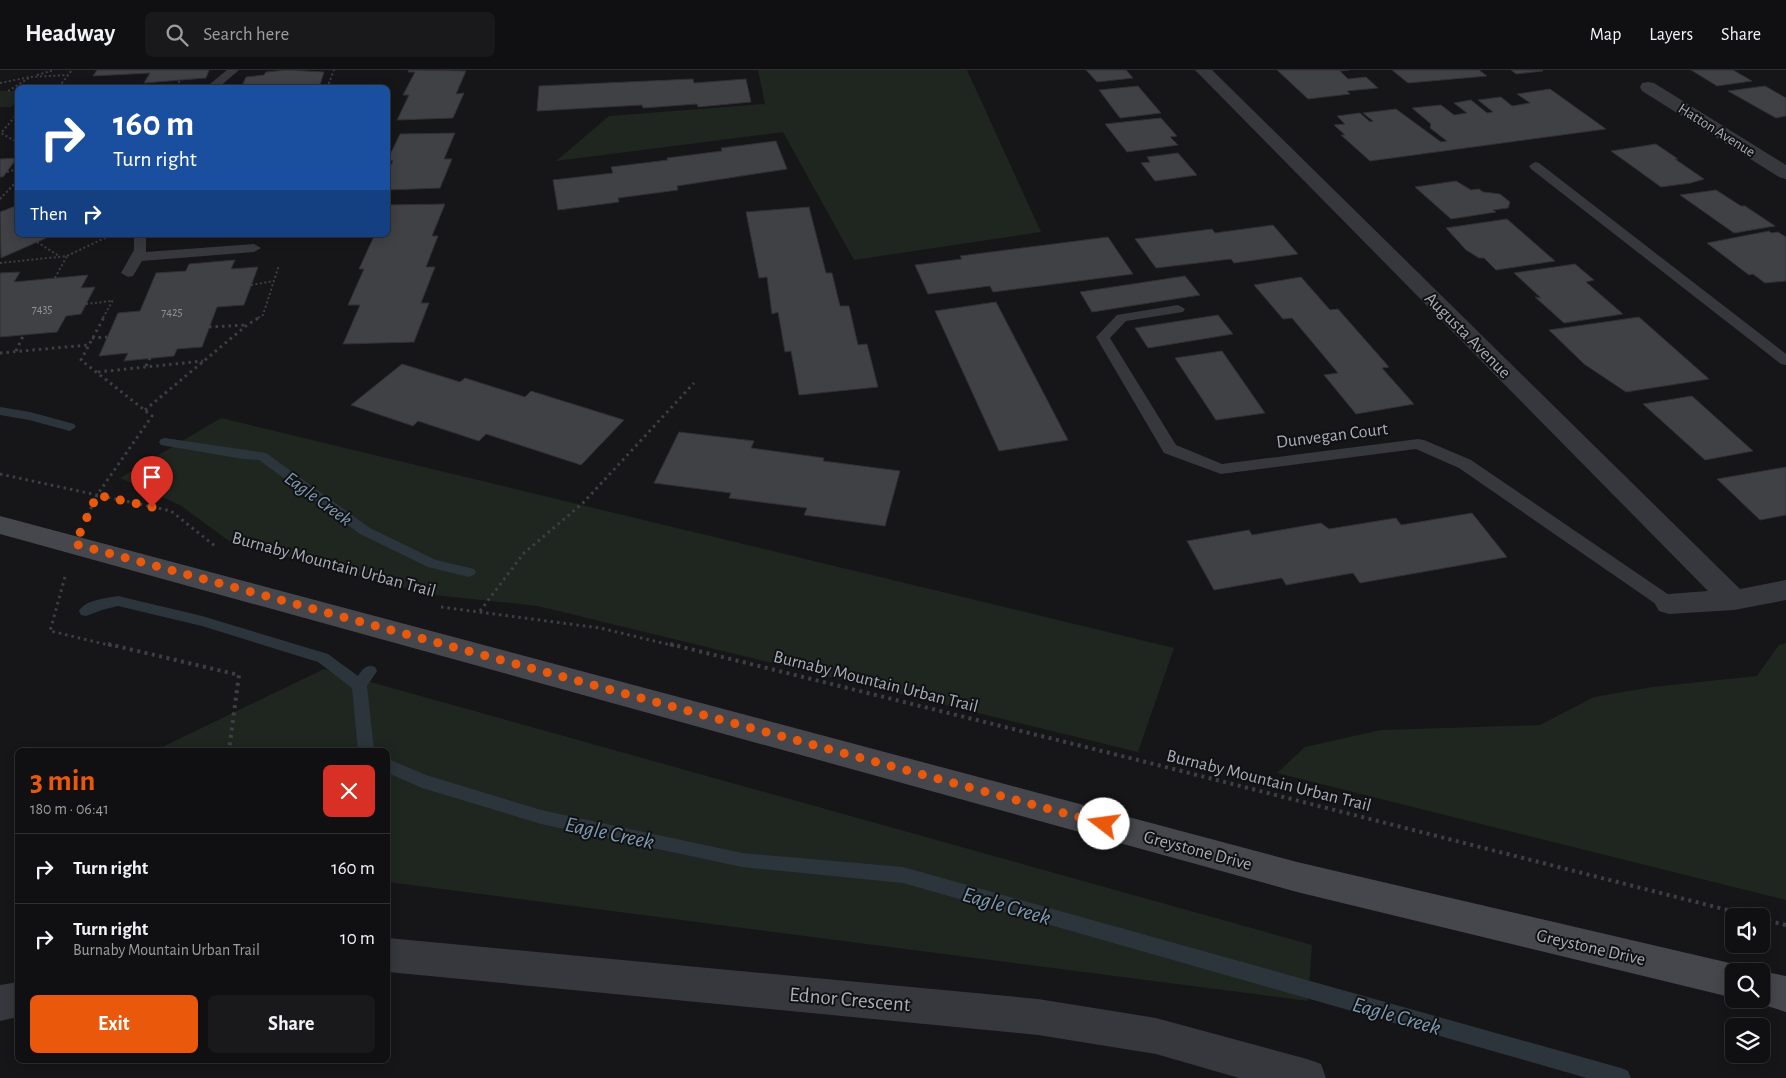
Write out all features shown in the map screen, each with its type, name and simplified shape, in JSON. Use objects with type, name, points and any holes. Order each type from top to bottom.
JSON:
[{"type":"street","name":"Augusta Avenue","points":[[1203,70],[1734,600]]},
{"type":"street","name":"Hatton Avenue","points":[[1648,87],[1786,173]]},
{"type":"street","name":"Greystone Drive","points":[[0,525],[1297,877],[1725,979]]},
{"type":"street","points":[[1669,604],[1734,600],[1786,590]]},
{"type":"street","name":"Ednor Crescent","points":[[390,955],[1038,1017],[1156,1036],[1299,1077]]},
{"type":"street","points":[[1770,990],[1786,994]]},
{"type":"street","points":[[0,1003],[15,1000]]},
{"type":"lane","points":[[214,85],[234,70]]},
{"type":"lane","points":[[1536,166],[1786,361]]},
{"type":"lane","points":[[128,273],[141,250],[140,237]]},
{"type":"lane","points":[[137,257],[254,248]]},
{"type":"lane","name":"Dunvegan Court","points":[[1178,309],[1122,318],[1103,337],[1170,449],[1221,469],[1418,444],[1465,464],[1669,604]]},
{"type":"path","points":[[18,85],[30,78],[54,70]]},
{"type":"path","points":[[63,85],[62,83],[72,70]]},
{"type":"path","points":[[329,85],[334,70]]},
{"type":"path","points":[[0,83],[68,74]]},
{"type":"path","points":[[179,85],[180,80]]},
{"type":"path","points":[[8,91],[15,87]]},
{"type":"path","points":[[15,117],[1,133],[15,141]]},
{"type":"path","points":[[7,172],[15,170]]},
{"type":"path","points":[[0,199],[15,183]]},
{"type":"path","points":[[0,262],[68,256],[106,237]]},
{"type":"path","points":[[37,242],[60,256]]},
{"type":"path","points":[[55,278],[68,256]]},
{"type":"path","points":[[145,410],[246,325],[263,316],[278,264]]},
{"type":"path","points":[[128,273],[81,360],[152,416],[97,495],[75,544],[50,631],[239,675],[229,748]]},
{"type":"path","points":[[251,285],[274,281]]},
{"type":"path","points":[[86,304],[112,301]]},
{"type":"path","points":[[209,327],[246,325]]},
{"type":"path","points":[[15,352],[24,334]]},
{"type":"path","points":[[92,338],[107,337]]},
{"type":"path","points":[[0,353],[88,345]]},
{"type":"path","points":[[146,367],[150,358]]},
{"type":"path","points":[[98,372],[204,361]]},
{"type":"path","points":[[480,612],[524,553],[583,503],[694,383]]},
{"type":"path","name":"Burnaby Mountain Urban Trail","points":[[0,474],[171,511],[214,546],[224,549]]},
{"type":"path","name":"Burnaby Mountain Urban Trail","points":[[431,605],[600,628],[640,637],[1142,761],[1725,909]]},
{"type":"path","points":[[1770,921],[1786,925]]},
{"type":"shaded area","points":[[758,70],[967,70],[1041,232],[854,260],[783,132],[556,161],[609,116],[765,104]]},
{"type":"shaded area","points":[[0,91],[15,91],[15,103],[11,107],[0,107]]},
{"type":"shaded area","points":[[221,418],[1174,648],[1138,752],[538,606],[433,595],[229,541],[180,505],[120,478]]},
{"type":"shaded area","points":[[1786,643],[1786,900],[1277,773],[1305,747],[1381,730],[1540,725],[1594,697],[1652,687],[1757,676],[1779,645]]},
{"type":"shaded area","points":[[324,669],[1312,945],[1308,1001],[390,882],[390,748],[160,748]]},
{"type":"building","points":[[97,70],[209,70],[206,78],[144,83],[150,73],[93,76]]},
{"type":"building","points":[[287,70],[324,72],[320,85],[242,85],[246,77],[264,75],[266,72]]},
{"type":"building","points":[[409,70],[466,71],[456,94],[464,93],[453,118],[397,120],[409,95],[403,95],[415,72],[408,72]]},
{"type":"building","points":[[1086,70],[1126,70],[1133,78],[1097,82]]},
{"type":"building","points":[[1277,70],[1349,70],[1340,71],[1348,79],[1366,77],[1378,88],[1347,91],[1350,94],[1308,99]]},
{"type":"building","points":[[1392,70],[1479,70],[1487,76],[1408,83]]},
{"type":"building","points":[[1511,70],[1542,70],[1543,71],[1516,74]]},
{"type":"building","points":[[1691,70],[1733,70],[1752,81],[1717,86]]},
{"type":"building","points":[[693,79],[694,83],[746,79],[751,102],[698,107],[697,104],[643,108],[642,105],[537,111],[539,86]]},
{"type":"building","points":[[1138,86],[1161,113],[1120,118],[1099,90]]},
{"type":"building","points":[[1765,86],[1786,98],[1786,116],[1776,118],[1728,91]]},
{"type":"building","points":[[1550,89],[1606,129],[1370,161],[1341,135],[1345,135],[1334,125],[1345,124],[1337,116],[1360,113],[1370,122],[1373,121],[1363,113],[1396,109],[1441,142],[1447,141],[1430,128],[1431,124],[1412,108],[1441,105],[1454,115],[1467,113],[1454,103],[1471,100],[1487,113],[1493,112],[1478,100],[1501,97],[1512,106],[1530,103],[1517,94]]},
{"type":"building","points":[[1161,118],[1177,136],[1170,137],[1178,145],[1127,152],[1105,124]]},
{"type":"building","points":[[455,133],[444,159],[452,159],[440,188],[390,190],[390,167],[393,161],[390,160],[390,155],[400,134]]},
{"type":"building","points":[[776,141],[787,169],[677,186],[678,190],[618,198],[619,202],[558,210],[553,180],[613,173],[611,167],[668,160],[667,158],[722,151],[721,148]]},
{"type":"building","points":[[1656,144],[1704,179],[1691,183],[1661,187],[1611,151]]},
{"type":"building","points":[[1178,153],[1197,175],[1155,181],[1141,163],[1150,162],[1147,157]]},
{"type":"building","points":[[15,158],[3,177],[0,177],[0,159]]},
{"type":"building","points":[[1456,181],[1471,190],[1479,189],[1483,192],[1500,194],[1510,202],[1508,208],[1493,210],[1496,212],[1451,219],[1415,187]]},
{"type":"building","points":[[1716,190],[1775,226],[1734,233],[1680,195]]},
{"type":"building","points":[[445,204],[432,236],[438,236],[426,267],[435,267],[421,303],[429,303],[414,342],[343,344],[360,305],[348,305],[364,269],[359,269],[374,237],[390,237],[390,205]]},
{"type":"building","points":[[15,206],[15,237],[48,237],[1,258],[0,212]]},
{"type":"building","points":[[809,207],[826,273],[832,273],[840,306],[849,306],[858,345],[867,344],[878,387],[799,395],[791,351],[785,352],[778,312],[772,314],[767,277],[759,278],[746,212]]},
{"type":"building","points":[[1507,219],[1555,261],[1496,270],[1484,258],[1479,258],[1466,250],[1446,228]]},
{"type":"building","points":[[1273,225],[1298,254],[1234,263],[1231,259],[1156,268],[1135,239],[1212,229],[1215,233]]},
{"type":"building","points":[[1769,231],[1771,233],[1778,232],[1786,237],[1786,281],[1765,283],[1753,274],[1749,275],[1707,243]]},
{"type":"building","points":[[1108,237],[1133,274],[993,292],[990,286],[928,294],[915,265],[962,259],[960,256]]},
{"type":"building","points":[[235,260],[231,269],[258,267],[244,305],[217,307],[202,347],[177,349],[174,356],[124,361],[128,353],[99,356],[118,313],[140,311],[156,273],[186,271],[189,264]]},
{"type":"building","points":[[1575,264],[1594,280],[1586,282],[1623,314],[1564,323],[1535,297],[1541,298],[1514,273]]},
{"type":"building","points":[[20,272],[14,282],[88,275],[81,288],[95,287],[81,314],[66,316],[57,332],[0,337],[0,273]]},
{"type":"building","points":[[1185,276],[1200,295],[1092,312],[1080,292]]},
{"type":"building","points":[[1301,277],[1330,310],[1338,309],[1389,367],[1382,368],[1414,404],[1356,414],[1324,375],[1338,373],[1292,318],[1283,319],[1254,285]]},
{"type":"building","points":[[996,302],[1068,440],[999,451],[935,311]]},
{"type":"building","points":[[1218,315],[1233,334],[1148,348],[1135,328]]},
{"type":"building","points":[[1639,317],[1709,379],[1626,392],[1584,364],[1549,330]]},
{"type":"building","points":[[1222,351],[1265,413],[1216,420],[1175,358]]},
{"type":"building","points":[[402,364],[460,382],[465,378],[525,397],[531,391],[624,420],[581,465],[486,434],[479,441],[418,421],[413,426],[351,405]]},
{"type":"building","points":[[1692,396],[1753,451],[1705,460],[1643,404]]},
{"type":"building","points":[[679,432],[754,441],[751,448],[824,458],[823,461],[900,471],[885,526],[804,515],[807,508],[729,498],[731,493],[654,483]]},
{"type":"building","points":[[1786,467],[1786,515],[1760,520],[1717,479]]},
{"type":"building","points":[[1472,513],[1507,557],[1360,583],[1353,573],[1286,585],[1282,578],[1214,590],[1187,541],[1249,530],[1252,535],[1321,523],[1329,529],[1396,518],[1401,525]]},
{"type":"waterway","name":"Eagle Creek","points":[[0,411],[30,416],[70,427]]},
{"type":"waterway","name":"Eagle Creek","points":[[165,442],[243,455],[262,456],[365,531],[433,564],[469,572]]},
{"type":"waterway","points":[[86,611],[99,605],[118,601],[202,621],[323,658],[359,685]]},
{"type":"waterway","name":"Eagle Creek","points":[[359,685],[370,671]]},
{"type":"waterway","name":"Eagle Creek","points":[[359,685],[366,748]]},
{"type":"waterway","name":"Eagle Creek","points":[[390,767],[422,781],[541,817],[742,860],[903,875],[1621,1078]]},
{"type":"route","points":[[152,507],[97,495],[75,544],[1104,824]]}]
